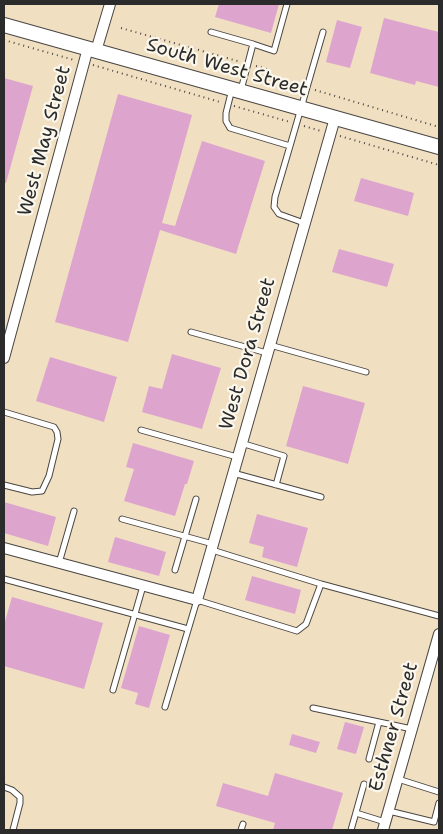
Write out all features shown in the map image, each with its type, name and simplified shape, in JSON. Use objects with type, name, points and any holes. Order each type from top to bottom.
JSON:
[{"type":"main road","name":"South West Street","points":[[4,25],[439,148]]},
{"type":"street","name":"West May Street","points":[[4,358],[92,49],[110,4]]},
{"type":"street","name":"West Dora Street","points":[[197,600],[335,118]]},
{"type":"street","points":[[4,548],[197,600]]},
{"type":"street","name":"Esthner Street","points":[[384,826],[412,729],[436,660],[439,634]]},
{"type":"lane","points":[[212,32],[274,50],[287,4]]},
{"type":"lane","points":[[304,222],[279,214],[274,207],[275,196],[323,32]]},
{"type":"lane","points":[[254,44],[248,64],[226,113],[226,121],[230,128],[290,146]]},
{"type":"lane","points":[[191,332],[366,372]]},
{"type":"lane","points":[[4,412],[54,427],[58,439],[49,476],[42,491],[32,492],[4,485]]},
{"type":"lane","points":[[141,430],[237,457]]},
{"type":"lane","points":[[241,443],[284,456],[276,485]]},
{"type":"lane","points":[[233,473],[321,497]]},
{"type":"lane","points":[[175,570],[196,499]]},
{"type":"lane","points":[[59,563],[74,511]]},
{"type":"lane","points":[[122,520],[185,537],[321,584],[439,616]]},
{"type":"lane","points":[[4,579],[188,629]]},
{"type":"lane","points":[[165,707],[197,600],[297,631],[306,624],[321,584]]},
{"type":"lane","points":[[113,690],[143,586]]},
{"type":"lane","points":[[313,708],[412,729]]},
{"type":"lane","points":[[368,759],[379,722]]},
{"type":"lane","points":[[398,779],[439,792]]},
{"type":"lane","points":[[351,830],[364,784]]},
{"type":"lane","points":[[4,787],[12,790],[20,798],[13,830]]},
{"type":"lane","points":[[389,810],[434,822],[439,803]]},
{"type":"lane","points":[[356,813],[384,826]]},
{"type":"lane","points":[[241,830],[243,824]]},
{"type":"path","points":[[121,28],[267,69],[269,77],[439,127]]},
{"type":"building","points":[[219,4],[279,4],[271,33],[215,17]]},
{"type":"building","points":[[384,18],[439,32],[439,87],[416,81],[415,85],[370,73]]},
{"type":"building","points":[[337,20],[362,27],[350,68],[326,62]]},
{"type":"building","points":[[4,78],[33,86],[6,183],[4,183]]},
{"type":"building","points":[[118,94],[192,115],[162,223],[175,226],[202,141],[265,161],[236,254],[160,230],[128,342],[55,322]]},
{"type":"building","points":[[361,178],[414,193],[408,216],[354,201]]},
{"type":"building","points":[[339,249],[394,264],[387,287],[332,272]]},
{"type":"building","points":[[172,354],[221,368],[202,429],[142,412],[149,386],[162,389]]},
{"type":"building","points":[[50,357],[117,377],[104,422],[36,401]]},
{"type":"building","points":[[303,386],[365,403],[348,464],[286,446]]},
{"type":"building","points":[[133,443],[194,461],[175,516],[124,501],[134,469],[126,467]]},
{"type":"building","points":[[4,502],[56,517],[48,546],[4,533]]},
{"type":"building","points":[[257,514],[308,528],[297,567],[262,557],[264,547],[249,543]]},
{"type":"building","points":[[115,537],[166,552],[159,576],[108,562]]},
{"type":"building","points":[[252,576],[301,590],[295,614],[245,600]]},
{"type":"building","points":[[12,597],[103,623],[84,689],[4,666],[4,625]]},
{"type":"building","points":[[139,626],[170,635],[149,708],[135,704],[138,693],[121,688]]},
{"type":"building","points":[[345,722],[364,727],[356,754],[337,749]]},
{"type":"building","points":[[292,734],[320,742],[316,753],[289,745]]},
{"type":"building","points":[[275,773],[343,793],[332,830],[273,830],[275,823],[216,806],[223,783],[268,796]]}]
